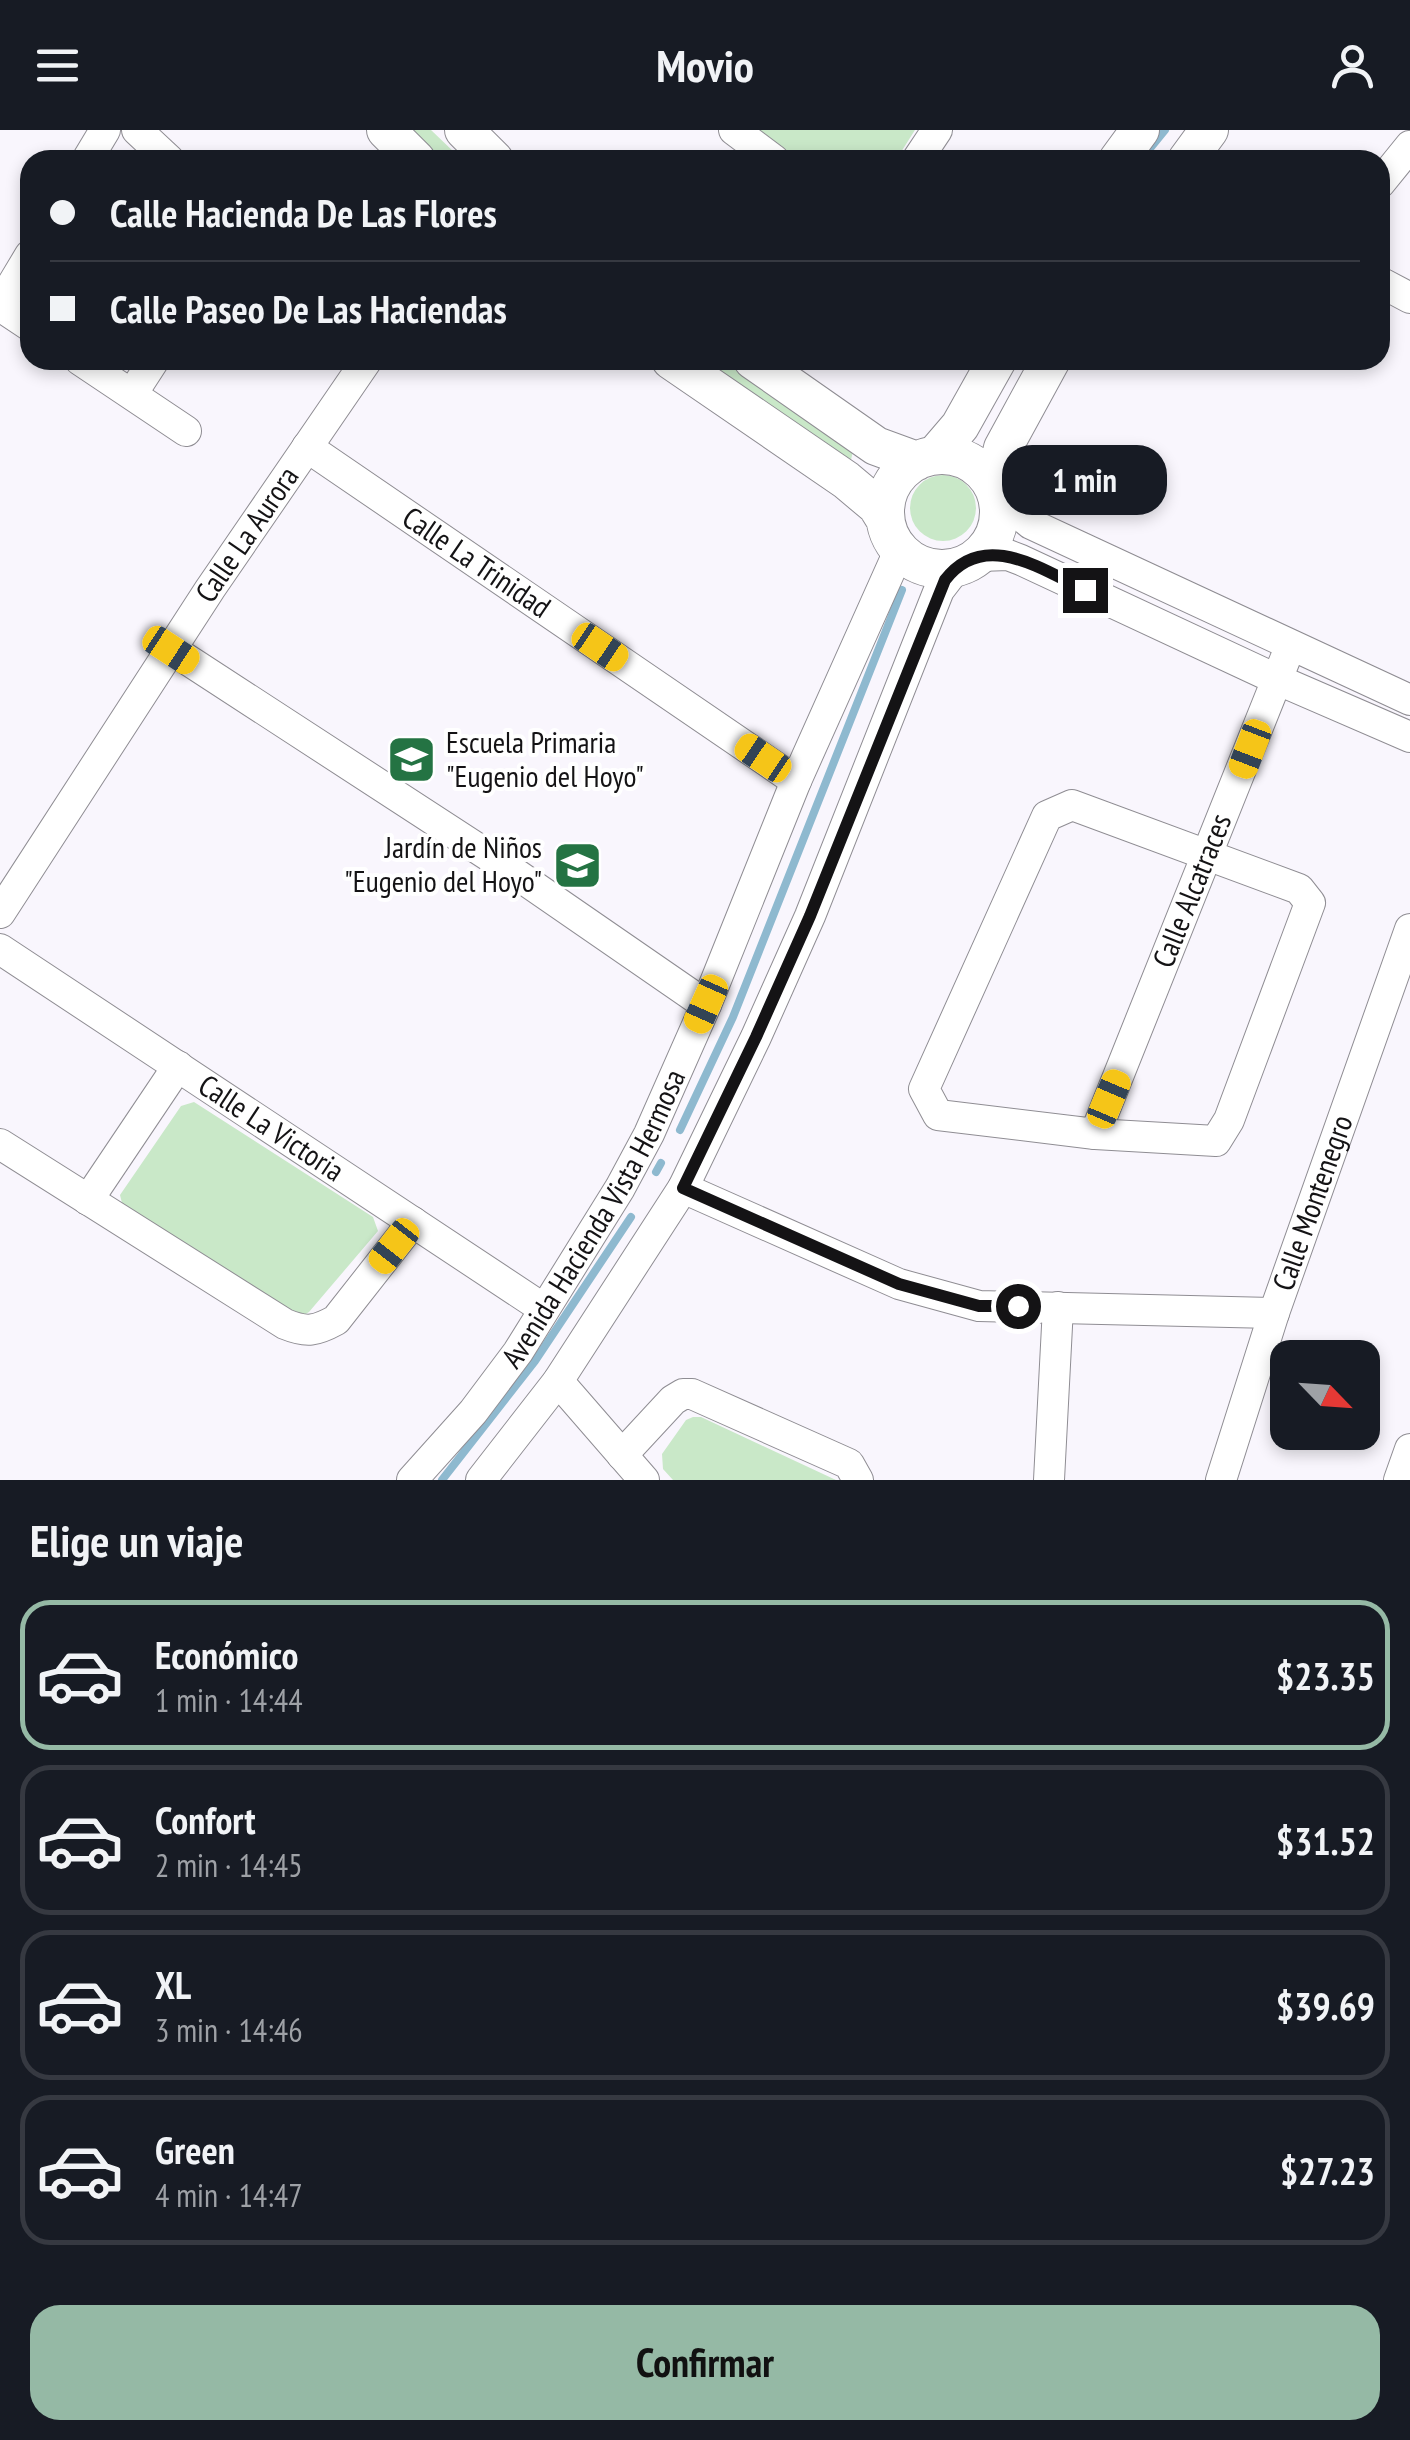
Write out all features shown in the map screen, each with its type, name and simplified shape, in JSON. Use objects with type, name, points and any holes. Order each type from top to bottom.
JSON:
[{"type":"street","points":[[138,130],[159,150]]},
{"type":"street","points":[[386,130],[406,150]]},
{"type":"street","points":[[464,130],[484,150]]},
{"type":"street","points":[[734,130],[761,150]]},
{"type":"street","points":[[1390,171],[1410,146]]},
{"type":"street","points":[[0,306],[20,273]]},
{"type":"street","points":[[95,370],[186,431]]},
{"type":"street","points":[[132,394],[148,370]]},
{"type":"street","name":"Calle La Aurora","points":[[0,913],[360,370]]},
{"type":"street","points":[[686,370],[846,480],[877,506],[902,554],[918,564],[936,570],[1008,555],[1410,737]]},
{"type":"street","points":[[767,370],[876,446],[926,458],[962,457],[978,466],[996,492],[1031,524],[1410,700]]},
{"type":"street","points":[[890,531],[886,499],[894,481],[960,426],[991,370]]},
{"type":"street","points":[[968,562],[996,534],[1000,516],[996,492],[1003,448],[1046,370]]},
{"type":"street","name":"Calle La Trinidad","points":[[307,447],[796,780]]},
{"type":"street","name":"Avenida Hacienda Vista Hermosa","points":[[412,1480],[483,1400],[518,1352],[649,1134],[796,780],[895,560],[890,531]]},
{"type":"street","name":"Avenida Hacienda Vista Hermosa","points":[[481,1480],[558,1381],[683,1188],[810,916],[939,590],[968,562]]},
{"type":"street","name":"Calle Alcatraces","points":[[1095,1134],[1290,647]]},
{"type":"street","points":[[171,650],[506,866],[706,1004]]},
{"type":"street","points":[[1072,805],[1299,888],[1310,903],[1229,1120],[1216,1141],[1095,1134],[938,1115],[924,1089],[1047,816],[1072,805]]},
{"type":"street","name":"Calle Montenegro","points":[[1222,1480],[1274,1313],[1410,928]]},
{"type":"street","name":"Calle La Victoria","points":[[0,949],[544,1309]]},
{"type":"street","points":[[88,1200],[178,1066]]},
{"type":"street","points":[[649,1134],[696,1159]]},
{"type":"street","points":[[0,1144],[304,1332],[318,1330],[336,1320],[413,1222]]},
{"type":"street","points":[[620,1188],[664,1216]]},
{"type":"street","points":[[683,1188],[899,1284],[979,1306],[1274,1313]]},
{"type":"street","points":[[1049,1480],[1058,1307]]},
{"type":"street","points":[[558,1381],[644,1480]]},
{"type":"street","points":[[622,1455],[673,1400],[692,1394],[849,1464],[858,1480]]},
{"type":"street","points":[[1399,1480],[1410,1449]]},
{"type":"green space","points":[[410,130],[431,130],[452,150],[431,150]]},
{"type":"green space","points":[[758,130],[915,130],[902,150],[785,150]]},
{"type":"green space","points":[[715,370],[740,370],[849,445],[853,451],[851,460]]},
{"type":"green space","points":[[943,475],[966,485],[976,508],[966,531],[943,541],[920,531],[910,508],[920,485]]},
{"type":"green space","points":[[194,1102],[373,1217],[378,1231],[309,1312],[297,1319],[123,1207],[120,1195],[181,1106]]},
{"type":"green space","points":[[701,1417],[836,1480],[673,1480],[663,1469],[662,1454],[686,1420]]},
{"type":"waterway","points":[[1149,150],[1165,130]]},
{"type":"waterway","points":[[680,1130],[733,1017],[902,590]]},
{"type":"waterway","points":[[656,1172],[661,1163]]},
{"type":"waterway","points":[[442,1480],[535,1361],[631,1217]]},
{"type":"place","name":"Escuela Primaria \"Eugenio del Hoyo\"","points":[[411,760]]},
{"type":"place","name":"Jardín de Niños \"Eugenio del Hoyo\"","points":[[577,865]]},
{"type":"route","points":[[1018,1306],[979,1306],[899,1284],[683,1188],[810,916],[945,580],[956,568],[980,556],[1008,555],[1085,590]]}]
